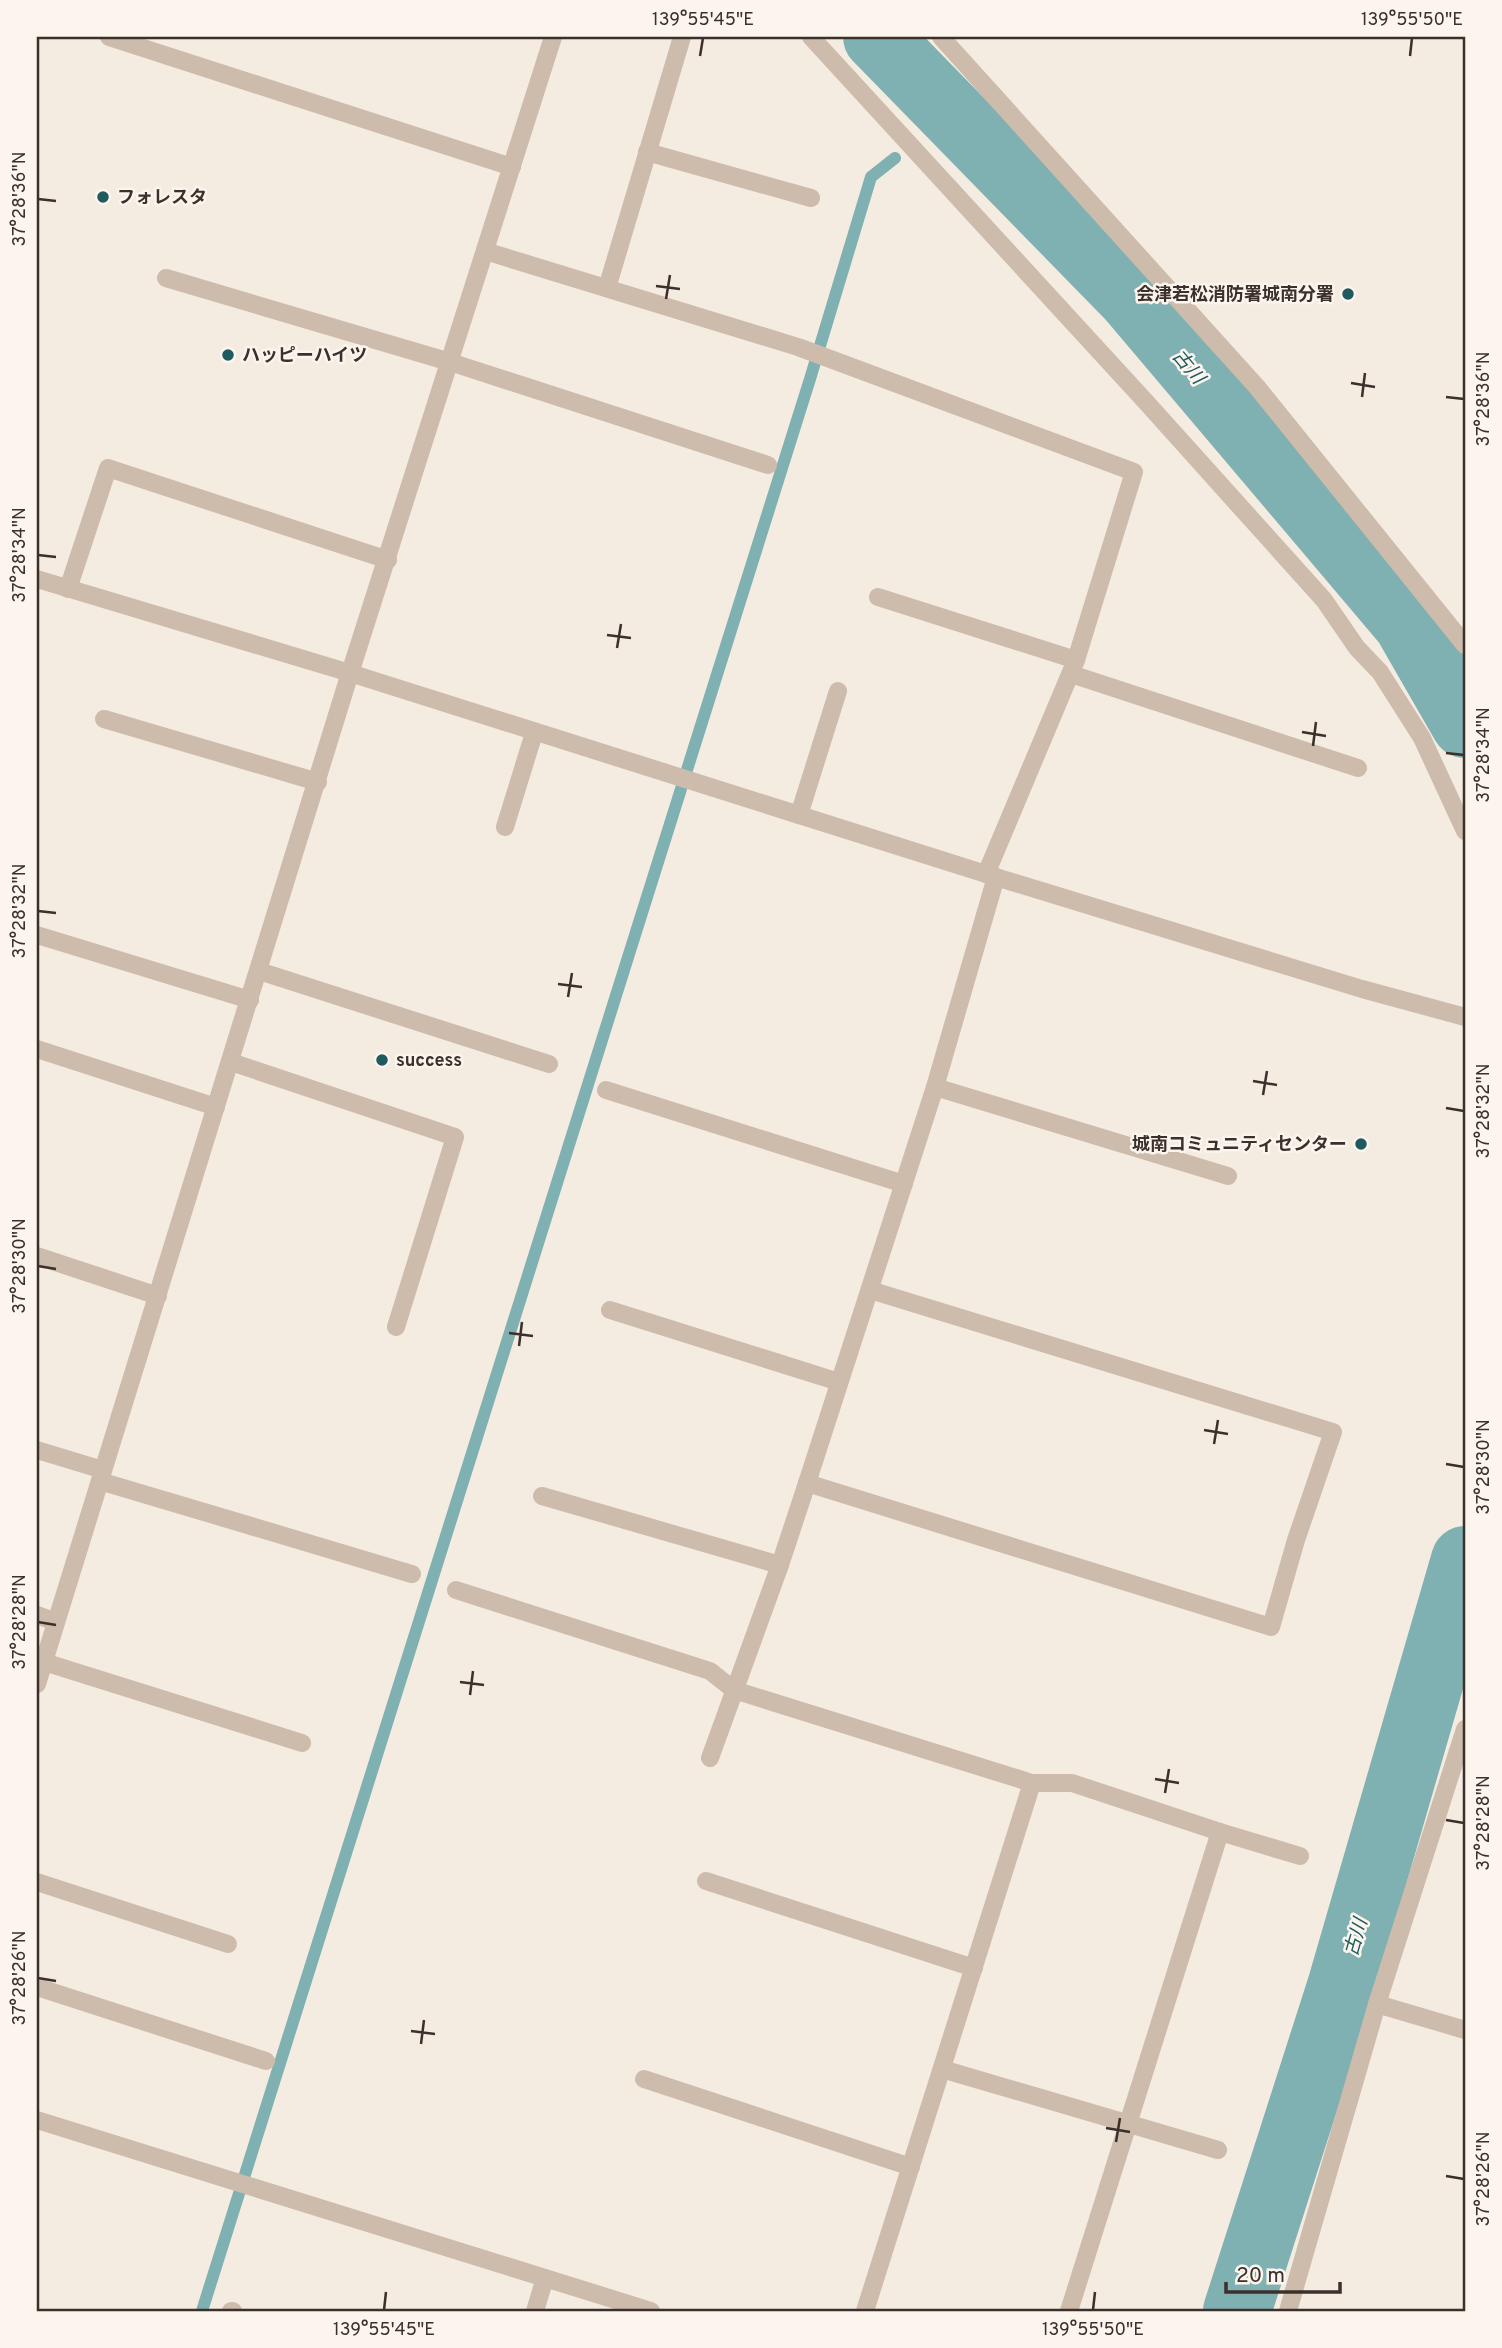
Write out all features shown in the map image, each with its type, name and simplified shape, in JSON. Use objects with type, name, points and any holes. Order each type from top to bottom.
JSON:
[{"type":"street","points":[[109,37],[512,167]]},
{"type":"street","points":[[37,1684],[351,673],[553,37]]},
{"type":"street","points":[[607,288],[682,37]]},
{"type":"street","points":[[811,37],[1324,600],[1357,648],[1380,672],[1422,738],[1465,831]]},
{"type":"street","points":[[941,37],[1257,387],[1465,645]]},
{"type":"street","points":[[647,152],[811,198]]},
{"type":"street","points":[[485,251],[798,347],[1134,472],[1073,667],[991,876],[935,1087],[904,1184],[780,1566],[709,1758]]},
{"type":"street","points":[[166,278],[450,362],[768,465]]},
{"type":"street","points":[[68,589],[108,468],[388,560]]},
{"type":"street","points":[[37,579],[351,673],[991,876],[1362,989],[1465,1017]]},
{"type":"street","points":[[878,597],[1358,768]]},
{"type":"street","points":[[799,815],[838,691]]},
{"type":"street","points":[[104,719],[318,782]]},
{"type":"street","points":[[505,827],[534,733]]},
{"type":"street","points":[[37,934],[250,1000]]},
{"type":"street","points":[[259,971],[549,1064]]},
{"type":"street","points":[[37,1049],[216,1107]]},
{"type":"street","points":[[231,1062],[455,1137],[396,1327]]},
{"type":"street","points":[[935,1087],[1228,1176]]},
{"type":"street","points":[[606,1090],[904,1184]]},
{"type":"street","points":[[37,1256],[158,1296]]},
{"type":"street","points":[[807,1483],[1271,1627],[1296,1540],[1333,1432],[870,1290]]},
{"type":"street","points":[[610,1310],[839,1382]]},
{"type":"street","points":[[37,1450],[102,1476],[412,1574]]},
{"type":"street","points":[[542,1496],[780,1566]]},
{"type":"street","points":[[456,1590],[710,1671],[734,1690],[1032,1783],[1072,1783],[1300,1856]]},
{"type":"street","points":[[37,1615],[56,1622]]},
{"type":"street","points":[[44,1662],[302,1743]]},
{"type":"street","points":[[1288,2311],[1377,2004],[1465,1729]]},
{"type":"street","points":[[865,2311],[1032,1783]]},
{"type":"street","points":[[1069,2311],[1220,1832]]},
{"type":"street","points":[[706,1881],[974,1968]]},
{"type":"street","points":[[37,1882],[229,1944]]},
{"type":"street","points":[[37,1987],[266,2061]]},
{"type":"street","points":[[1377,2004],[1465,2030]]},
{"type":"street","points":[[942,2068],[1218,2150]]},
{"type":"street","points":[[644,2079],[911,2167]]},
{"type":"street","points":[[37,2120],[651,2311]]},
{"type":"street","points":[[535,2311],[545,2278]]},
{"type":"waterway","name":"古川","points":[[877,37],[1131,297],[1407,623],[1465,724]]},
{"type":"waterway","points":[[202,2311],[810,379],[871,177],[895,158]]},
{"type":"waterway","name":"古川","points":[[1237,2311],[1341,1987],[1465,1560]]},
{"type":"place","name":"フォレスタ","points":[[103,197]]},
{"type":"place","name":"会津若松消防署城南分署","points":[[1348,294]]},
{"type":"place","name":"ハッピーハイツ","points":[[228,355]]},
{"type":"place","name":"success","points":[[382,1060]]},
{"type":"place","name":"城南コミュニティセンター","points":[[1361,1144]]}]
